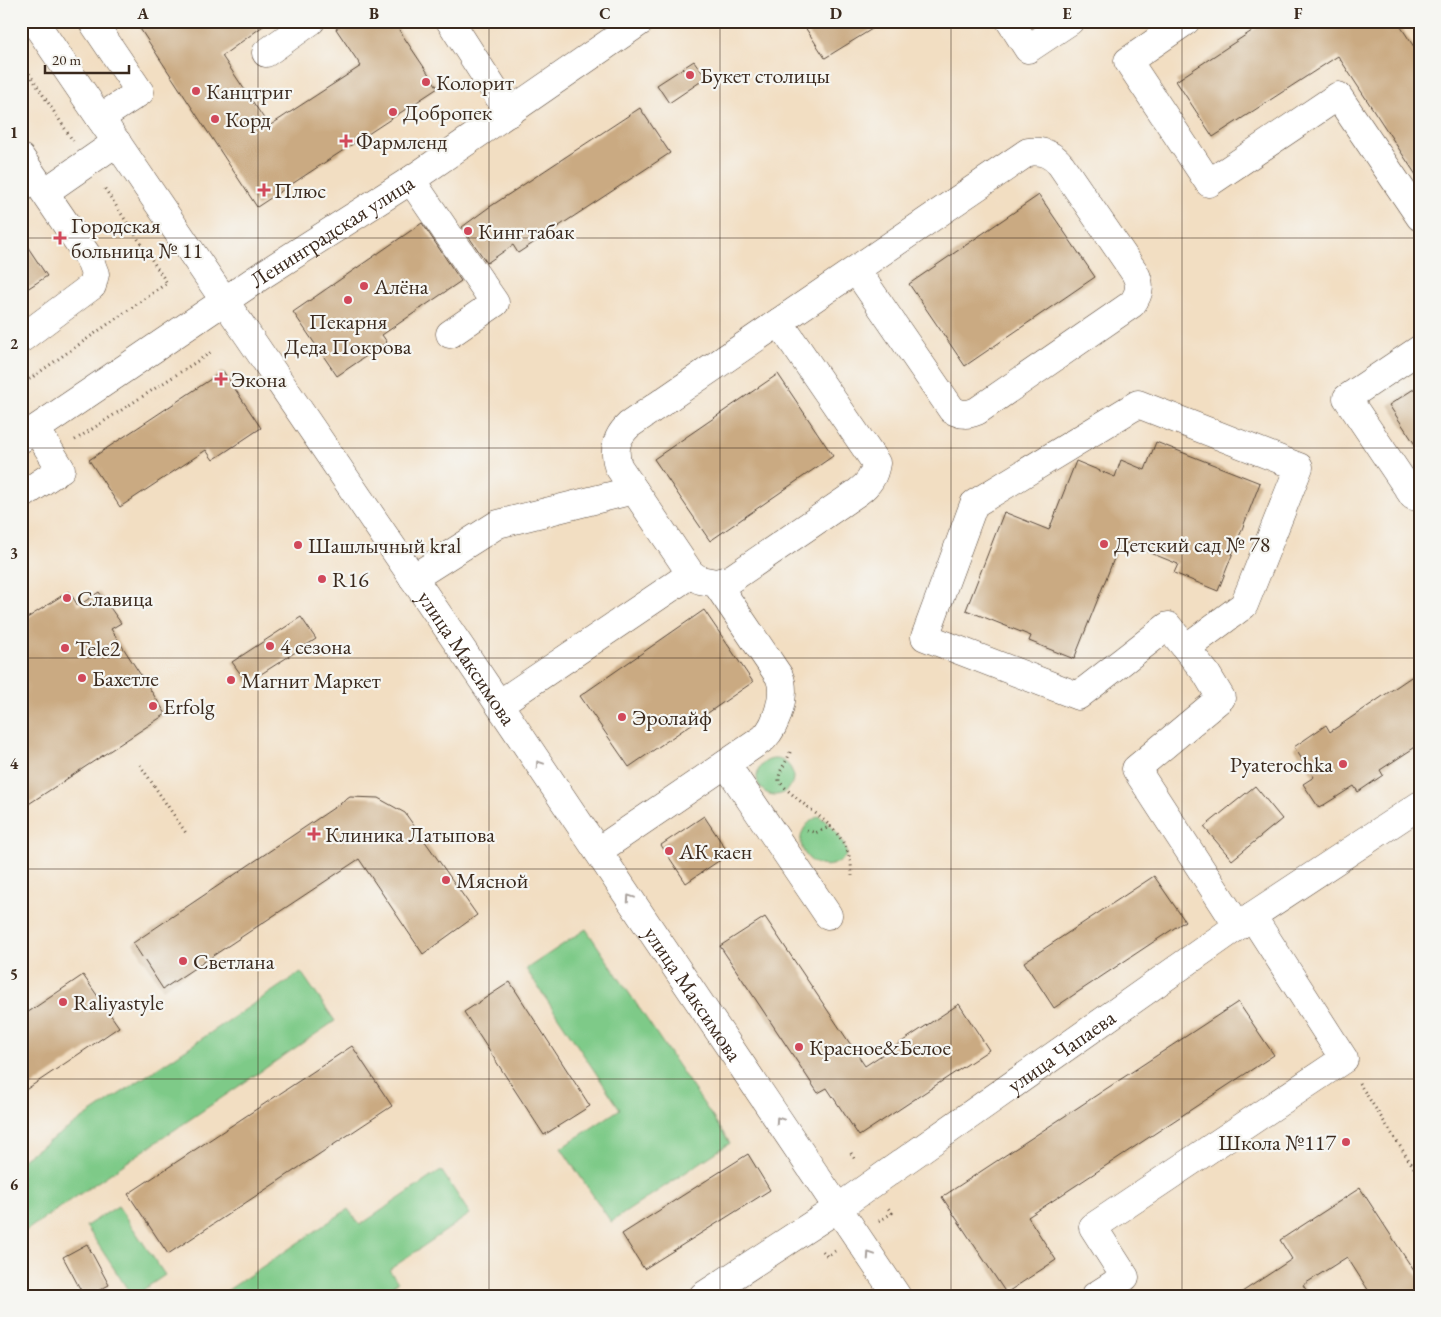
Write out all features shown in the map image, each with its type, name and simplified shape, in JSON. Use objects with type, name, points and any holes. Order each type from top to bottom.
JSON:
[{"type":"main road","name":"улица Максимова","points":[[34,21],[226,300],[897,1296]]},
{"type":"main road","points":[[92,21],[140,92],[100,118]]},
{"type":"main road","points":[[266,53],[311,21]]},
{"type":"main road","points":[[450,21],[509,113]]},
{"type":"main road","name":"Ленинградская улица","points":[[28,434],[226,300],[411,180],[641,21]]},
{"type":"main road","points":[[1010,21],[1028,49],[1070,21]]},
{"type":"main road","points":[[1186,21],[1128,61],[1209,183],[1338,96],[1420,217]]},
{"type":"main road","points":[[45,192],[117,142]]},
{"type":"main road","points":[[598,851],[764,738],[775,722],[783,689],[782,681],[634,490],[618,466],[615,456],[616,447],[622,432],[629,425],[1028,152],[1040,151],[1055,158],[1061,165],[1135,273],[1140,289],[1138,297],[1132,304],[977,411],[962,415],[952,410],[856,270]]},
{"type":"main road","points":[[21,158],[89,258],[95,274],[92,286],[21,339]]},
{"type":"main road","points":[[411,180],[495,303],[450,334]]},
{"type":"main road","points":[[499,704],[704,578],[731,579],[866,486],[874,472],[876,463],[779,322]]},
{"type":"main road","points":[[1420,349],[1347,398],[1413,496],[1420,492]]},
{"type":"main road","points":[[1095,1296],[1125,1277],[1092,1227],[1344,1059],[1136,769],[1220,698],[1206,673],[1168,626],[1078,696],[924,637],[974,504],[1138,404],[1299,467],[1244,605],[1186,648]]},
{"type":"main road","points":[[21,496],[61,469],[52,454],[28,434]]},
{"type":"main road","points":[[414,578],[498,524],[634,490]]},
{"type":"main road","points":[[726,764],[828,915]]},
{"type":"main road","name":"улица Чапаева","points":[[702,1296],[838,1208],[1245,921],[1420,805]]},
{"type":"path","points":[[52,454],[213,351]]},
{"type":"path","points":[[775,722],[786,732],[790,745],[788,759],[779,773],[779,789]]},
{"type":"path","points":[[140,765],[186,833]]},
{"type":"path","points":[[779,781],[788,791],[832,826],[842,840],[849,856],[852,876]]},
{"type":"path","points":[[802,824],[808,832],[815,833],[832,826]]},
{"type":"path","points":[[1344,1059],[1420,1177]]},
{"type":"green space","points":[[775,759],[782,760],[788,764],[792,770],[792,784],[788,790],[782,794],[775,795],[768,794],[762,790],[758,784],[757,777],[758,770],[762,764],[768,760]]},
{"type":"green space","points":[[819,816],[837,833],[847,855],[835,864],[824,866],[814,862],[806,855],[801,846],[801,835],[807,825]]},
{"type":"green space","points":[[586,929],[730,1143],[611,1222],[561,1148],[620,1109],[526,969]]},
{"type":"green space","points":[[301,972],[335,1021],[21,1234],[21,1160]]},
{"type":"green space","points":[[441,1170],[470,1214],[389,1270],[398,1282],[377,1296],[219,1296],[348,1209],[360,1225]]},
{"type":"green space","points":[[118,1206],[165,1275],[134,1296],[132,1296],[86,1226]]},
{"type":"building","points":[[135,21],[270,21],[222,56],[269,126],[361,66],[336,29],[348,21],[393,21],[438,88],[257,207]]},
{"type":"building","points":[[801,21],[885,21],[825,58]]},
{"type":"building","points":[[1267,21],[1397,21],[1420,56],[1420,181],[1338,56],[1213,137],[1176,81]]},
{"type":"building","points":[[694,61],[706,78],[669,103],[657,85]]},
{"type":"building","points":[[640,108],[670,153],[518,253],[513,245],[487,263],[462,227]]},
{"type":"building","points":[[1039,195],[1095,277],[965,366],[909,284]]},
{"type":"building","points":[[422,223],[461,281],[382,335],[387,342],[337,376],[293,312]]},
{"type":"building","points":[[21,237],[47,276],[21,293]]},
{"type":"building","points":[[223,371],[261,428],[213,460],[206,450],[120,507],[89,460]]},
{"type":"building","points":[[778,374],[833,456],[710,541],[654,459]]},
{"type":"building","points":[[1420,385],[1420,452],[1389,405]]},
{"type":"building","points":[[1156,442],[1260,483],[1218,591],[1174,573],[1178,564],[1121,541],[1074,659],[1029,641],[1031,636],[966,610],[1004,512],[1049,530],[1076,461],[1115,477],[1121,460],[1145,470]]},
{"type":"building","name":"Бахетле","points":[[69,591],[78,606],[99,592],[121,623],[111,629],[166,714],[21,809],[21,622]]},
{"type":"building","points":[[704,610],[753,682],[629,767],[580,696]]},
{"type":"building","points":[[301,617],[316,639],[247,683],[232,662]]},
{"type":"building","points":[[1420,671],[1420,744],[1380,770],[1383,775],[1358,792],[1354,786],[1319,808],[1303,784],[1314,777],[1294,747],[1326,725],[1330,732]]},
{"type":"building","points":[[1255,786],[1282,819],[1232,860],[1204,827]]},
{"type":"building","points":[[350,797],[378,798],[405,813],[477,915],[423,954],[359,859],[163,989],[133,943]]},
{"type":"building","points":[[704,816],[729,854],[686,883],[661,845]]},
{"type":"building","points":[[1154,876],[1185,921],[1054,1008],[1024,962]]},
{"type":"building","points":[[765,917],[865,1066],[959,1004],[989,1050],[859,1136],[827,1088],[818,1093],[720,946]]},
{"type":"building","points":[[83,975],[119,1027],[21,1093],[21,1017]]},
{"type":"building","points":[[510,982],[590,1106],[544,1135],[464,1012]]},
{"type":"building","points":[[1238,1002],[1274,1055],[1028,1217],[1056,1260],[1006,1293],[942,1197]]},
{"type":"building","points":[[352,1046],[392,1106],[168,1254],[128,1194]]},
{"type":"building","points":[[748,1154],[770,1190],[644,1269],[622,1234]]},
{"type":"building","points":[[1360,1188],[1420,1280],[1420,1296],[1372,1296],[1347,1257],[1303,1285],[1310,1296],[1236,1296],[1292,1259],[1280,1240]]},
{"type":"building","points":[[87,1244],[109,1285],[88,1296],[84,1296],[63,1257]]},
{"type":"place","name":"Букет столицы","points":[[690,75]]},
{"type":"place","name":"Колорит","points":[[426,82]]},
{"type":"place","name":"Канцтриг","points":[[196,91]]},
{"type":"place","name":"Добропек","points":[[393,112]]},
{"type":"place","name":"Корд","points":[[215,119]]},
{"type":"place","name":"Фармленд","points":[[346,141]]},
{"type":"place","name":"Плюс","points":[[264,190]]},
{"type":"place","name":"Кинг табак","points":[[468,231]]},
{"type":"place","name":"Городская больница № 11","points":[[60,238]]},
{"type":"place","name":"Алёна","points":[[364,286]]},
{"type":"place","name":"Пекарня Деда Покрова","points":[[348,300]]},
{"type":"place","name":"Экона","points":[[221,379]]},
{"type":"place","name":"Детский сад № 78","points":[[1104,544]]},
{"type":"place","name":"Шашлычный kral","points":[[298,545]]},
{"type":"place","name":"R16","points":[[322,579]]},
{"type":"place","name":"Славица","points":[[67,598]]},
{"type":"place","name":"4 сезона","points":[[270,646]]},
{"type":"place","name":"Tele2","points":[[65,648]]},
{"type":"place","name":"Бахетле","points":[[82,678]]},
{"type":"place","name":"Магнит Маркет","points":[[231,680]]},
{"type":"place","name":"Erfolg","points":[[153,706]]},
{"type":"place","name":"Эролайф","points":[[622,717]]},
{"type":"place","name":"Pyaterochka","points":[[1343,764]]},
{"type":"place","name":"Клиника Латыпова","points":[[314,834]]},
{"type":"place","name":"АК каен","points":[[669,851]]},
{"type":"place","name":"Мясной","points":[[446,880]]},
{"type":"place","name":"Светлана","points":[[183,961]]},
{"type":"place","name":"Raliyastyle","points":[[63,1002]]},
{"type":"place","name":"Красное&Белое","points":[[799,1047]]},
{"type":"place","name":"Школа №117","points":[[1346,1142]]}]
